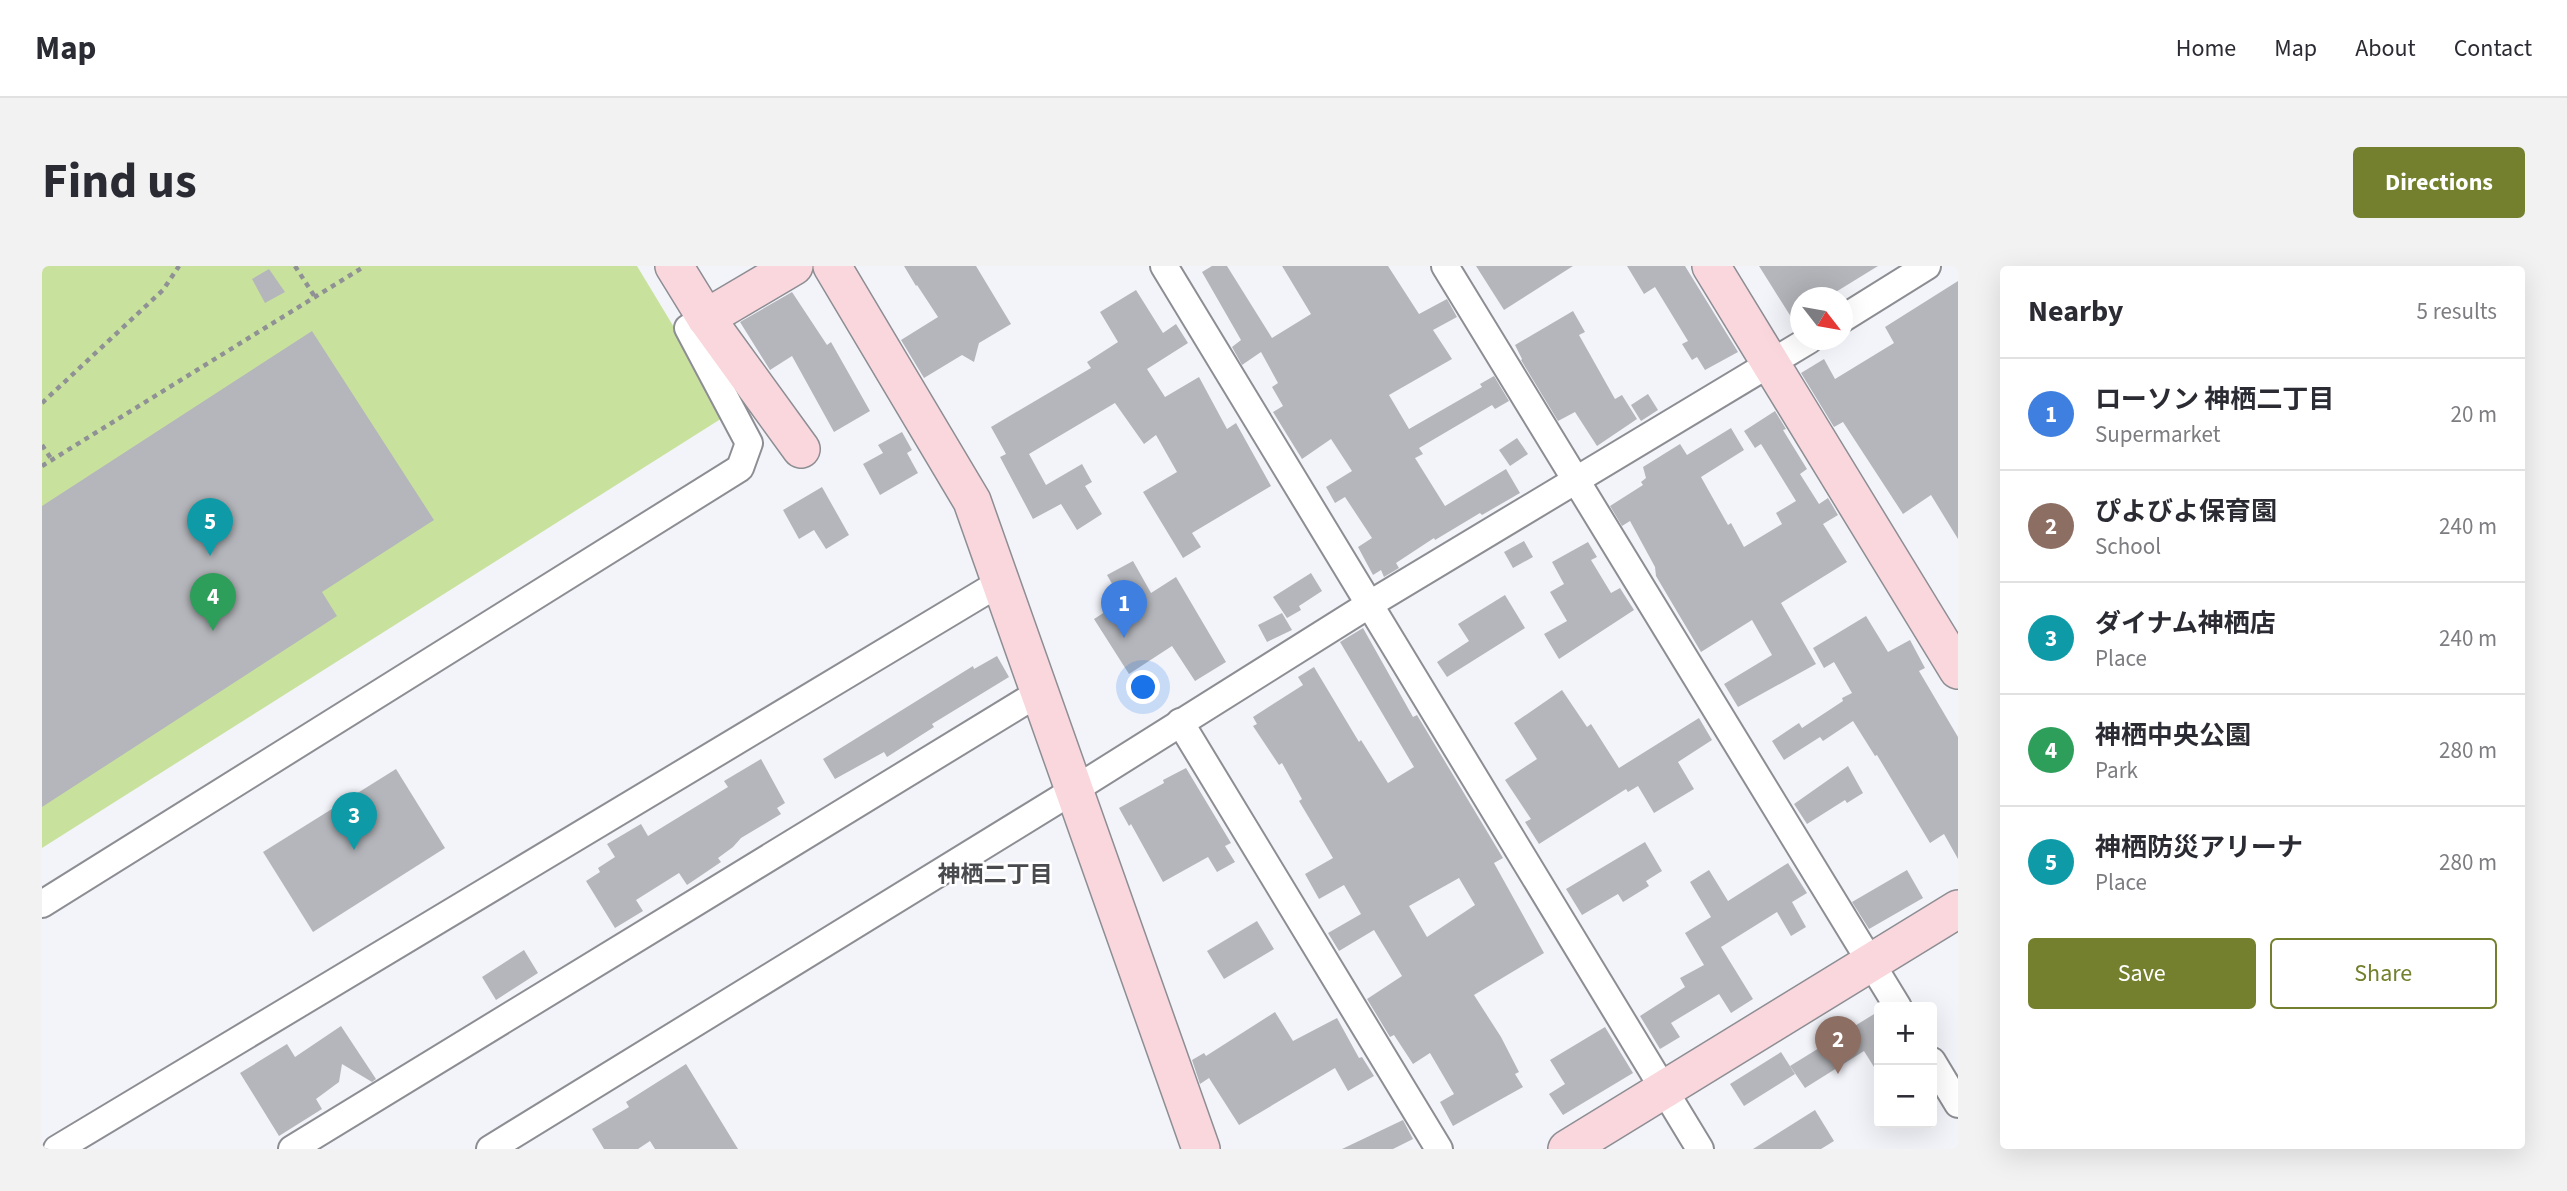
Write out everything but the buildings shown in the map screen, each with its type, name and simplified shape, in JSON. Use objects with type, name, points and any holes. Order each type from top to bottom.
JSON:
[{"type":"street","points":[[674,266],[706,318],[801,449]]},
{"type":"street","points":[[42,904],[740,468],[749,443],[688,328],[794,266]]},
{"type":"street","points":[[832,266],[972,501],[1201,1149]]},
{"type":"street","points":[[1164,266],[1700,1149]]},
{"type":"street","points":[[1445,266],[1895,1002]]},
{"type":"street","points":[[1711,266],[1958,670]]},
{"type":"street","points":[[1853,312],[1927,266]]},
{"type":"street","points":[[490,1149],[1074,790],[1370,604],[1792,350]]},
{"type":"street","points":[[57,1149],[1001,582]]},
{"type":"street","points":[[292,1149],[1040,692]]},
{"type":"street","points":[[1180,722],[1439,1149]]},
{"type":"street","points":[[1567,1149],[1958,909]]},
{"type":"street","points":[[1934,1065],[1958,1104]]},
{"type":"path","points":[[42,403],[163,289],[179,266]]},
{"type":"path","points":[[295,266],[315,297]]},
{"type":"path","points":[[42,466],[365,266]]},
{"type":"path","points":[[42,445],[52,460]]},
{"type":"green space","points":[[42,266],[637,266],[727,415],[42,848]]},
{"type":"place","name":"神栖防災アリーナ","points":[[210,556]]},
{"type":"place","name":"神栖中央公園","points":[[213,631]]},
{"type":"place","name":"ローソン 神栖二丁目","points":[[1124,638]]},
{"type":"place","name":"ダイナム神栖店","points":[[354,850]]},
{"type":"place","name":"ぴよびよ保育園","points":[[1838,1074]]},
{"type":"district","name":"神栖二丁目","points":[[995,874]]}]
